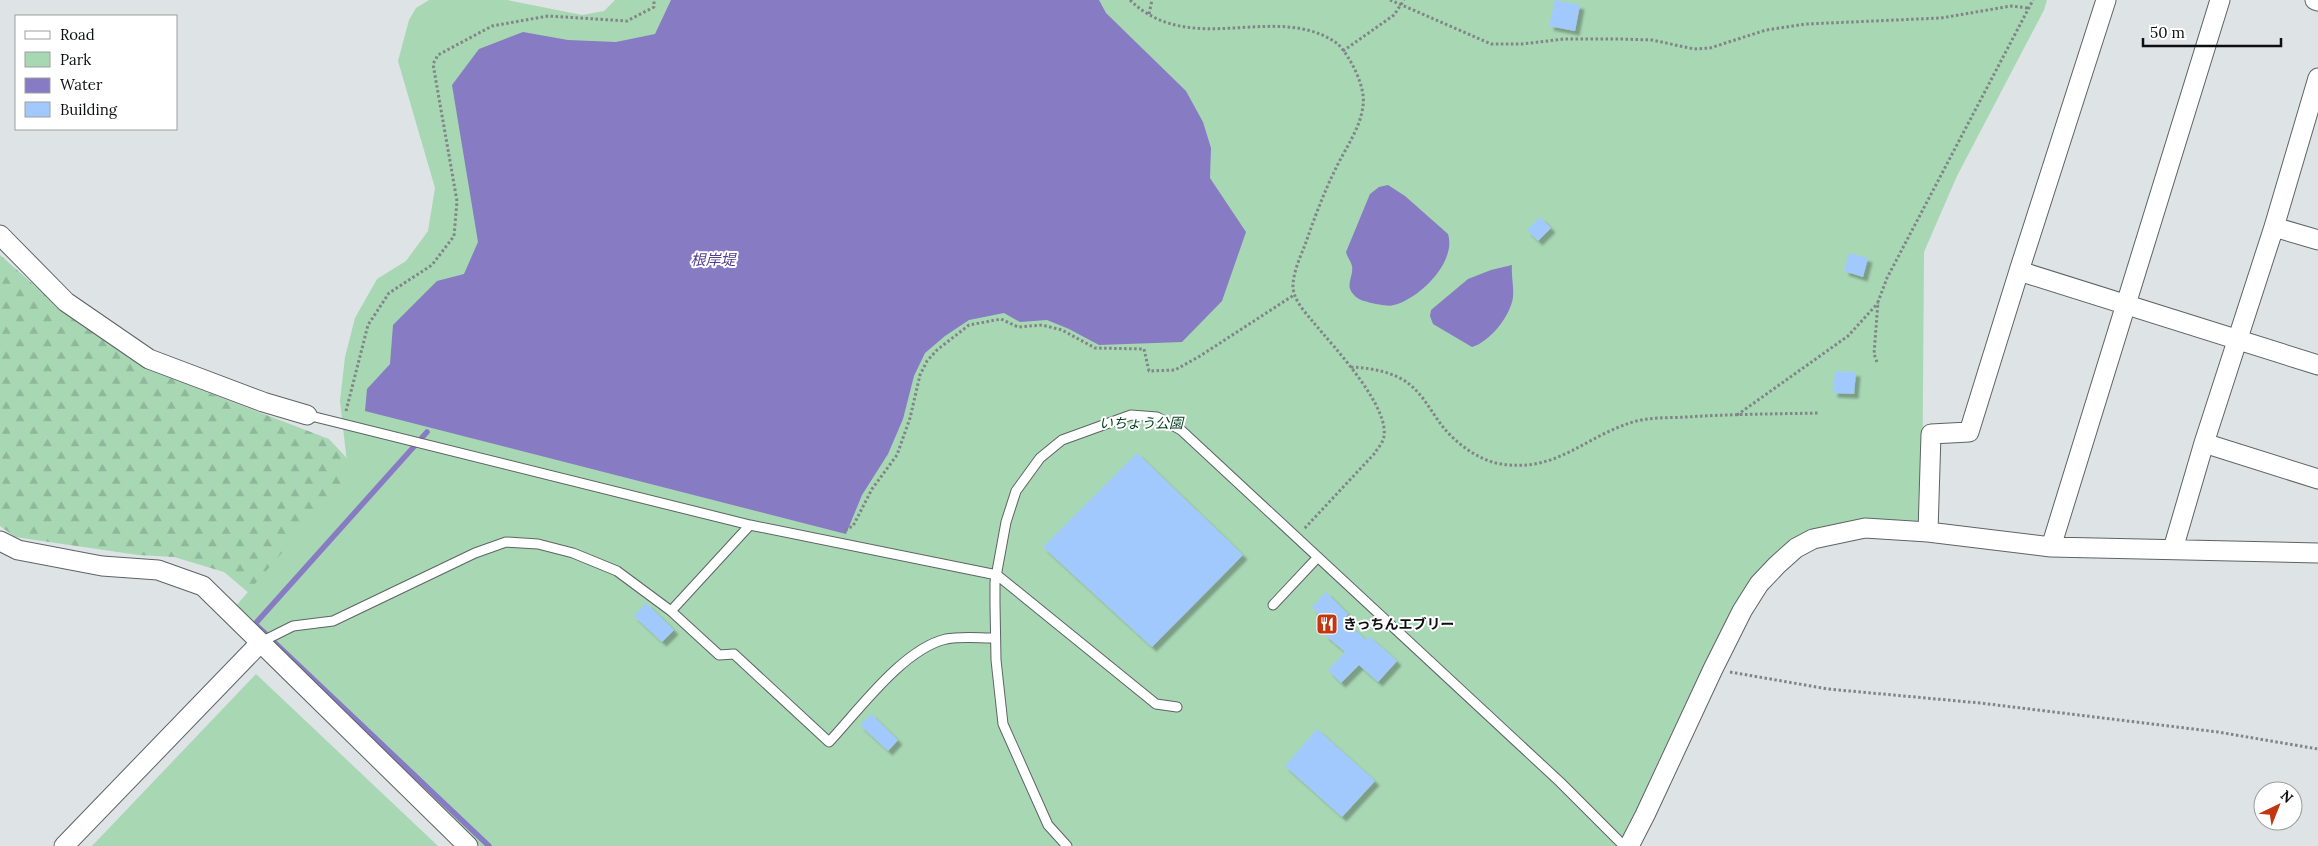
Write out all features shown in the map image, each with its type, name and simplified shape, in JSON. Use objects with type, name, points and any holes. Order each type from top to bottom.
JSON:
[{"type":"street","points":[[1928,532],[1931,434],[1969,432],[2106,0]]},
{"type":"street","points":[[2052,547],[2220,0]]},
{"type":"street","points":[[2173,549],[2236,340],[2313,114],[2318,78]]},
{"type":"street","points":[[2274,227],[2318,240]]},
{"type":"street","points":[[0,235],[66,302],[149,359],[264,402],[307,415]]},
{"type":"street","points":[[2019,271],[2318,365]]},
{"type":"street","points":[[2204,443],[2318,479]]},
{"type":"street","points":[[1628,846],[1645,815],[1742,611],[1759,584],[1796,548],[1813,539],[1865,528],[1928,532],[2052,547],[2318,553]]},
{"type":"street","points":[[0,541],[18,550],[102,566],[158,570],[203,586],[468,846]]},
{"type":"street","points":[[64,846],[261,642]]},
{"type":"lane","points":[[307,415],[750,525],[997,575],[1156,704],[1177,707]]},
{"type":"lane","points":[[1067,846],[1048,825],[1003,724],[995,638],[997,575],[1006,522],[1016,491],[1040,458],[1062,440],[1131,415],[1157,417],[1181,430],[1560,782],[1624,846]]},
{"type":"lane","points":[[671,611],[750,525]]},
{"type":"lane","points":[[261,642],[293,626],[333,621],[458,562],[506,542],[546,546],[573,553],[617,571],[671,611],[719,655],[734,654],[830,742],[906,659],[925,647],[946,639],[995,638]]},
{"type":"lane","points":[[1273,605],[1318,557]]},
{"type":"path","points":[[345,416],[368,325],[389,293],[432,265],[454,236],[457,201],[433,64],[438,55],[492,26],[548,16],[627,21],[654,7],[654,0]]},
{"type":"path","points":[[1130,0],[1150,14],[1176,24],[1197,26],[1214,23]]},
{"type":"path","points":[[1150,14],[1152,0]]},
{"type":"path","points":[[1390,0],[1404,2],[1492,44],[1522,44],[1564,39],[1621,39],[1652,40],[1694,49],[1710,48],[1766,30],[1806,24],[1941,18],[2011,6],[2028,8]]},
{"type":"path","points":[[1877,362],[1874,354],[1878,302],[1888,278],[1930,193],[2033,0]]},
{"type":"path","points":[[1343,51],[1394,15],[1404,2]]},
{"type":"path","points":[[1296,536],[1375,453],[1384,439],[1382,423],[1375,403],[1350,367],[1294,295],[1293,285],[1296,270],[1317,211],[1336,167],[1360,124],[1364,104],[1356,73],[1343,51],[1338,45],[1312,26]]},
{"type":"path","points":[[843,532],[853,526],[872,489],[896,455],[905,434],[920,375],[928,361],[937,350],[969,325],[1001,319],[1018,327],[1042,325],[1062,330],[1095,348],[1144,349],[1149,371],[1158,372],[1174,370],[1200,356],[1294,295]]},
{"type":"path","points":[[1736,416],[1848,336],[1878,302]]},
{"type":"path","points":[[1350,367],[1368,368],[1389,373],[1405,382],[1419,394],[1443,427],[1459,443],[1478,457],[1496,463],[1534,464],[1554,460],[1619,428],[1641,420],[1819,413]]},
{"type":"path","points":[[1713,669],[1828,689],[1980,703],[2208,730],[2318,749]]},
{"type":"green space","name":"いちょう公園","points":[[429,0],[507,0],[582,15],[604,11],[615,0],[2047,0],[2044,10],[1957,176],[1924,252],[1922,522],[1785,548],[1636,815],[1640,846],[480,846],[277,652],[235,607],[340,486],[347,463],[340,401],[345,357],[355,318],[377,279],[406,261],[428,231],[435,188],[398,61],[409,20],[416,8]]},
{"type":"green space","points":[[0,255],[57,305],[149,370],[329,439],[370,483],[262,604],[224,572],[174,557],[138,555],[15,537],[0,526]]},
{"type":"green space","points":[[256,674],[438,846],[92,846]]},
{"type":"water","name":"根岸堤","points":[[671,0],[1099,0],[1106,13],[1186,91],[1203,122],[1211,148],[1210,178],[1246,232],[1222,301],[1182,342],[1099,345],[1047,320],[1020,322],[1004,313],[969,320],[945,336],[925,353],[914,376],[903,419],[888,454],[862,495],[846,534],[365,411],[367,389],[390,364],[393,325],[437,281],[464,274],[478,242],[452,85],[479,49],[523,32],[568,40],[616,42],[655,34]]},
{"type":"water","points":[[1388,185],[1405,196],[1448,234],[1449,245],[1447,256],[1434,278],[1414,295],[1389,306],[1364,301],[1354,295],[1350,288],[1352,266],[1346,252],[1370,194],[1379,187]]},
{"type":"water","points":[[1512,265],[1513,297],[1511,304],[1504,319],[1486,340],[1472,347],[1433,324],[1430,316],[1431,310],[1468,279],[1491,270]]},
{"type":"building","points":[[1555,0],[1580,5],[1575,31],[1549,26]]},
{"type":"building","points":[[1540,217],[1551,228],[1538,241],[1527,230]]},
{"type":"building","points":[[1849,253],[1868,258],[1863,277],[1844,271]]},
{"type":"building","points":[[1835,371],[1856,372],[1854,394],[1833,393]]},
{"type":"building","points":[[1137,453],[1243,555],[1152,647],[1043,547]]},
{"type":"building","points":[[1326,592],[1348,614],[1344,620],[1366,640],[1369,636],[1397,661],[1378,682],[1359,665],[1341,683],[1328,670],[1345,652],[1325,635],[1325,621],[1312,607]]},
{"type":"building","points":[[646,603],[674,630],[662,642],[634,616]]},
{"type":"building","points":[[871,714],[898,740],[888,751],[860,725]]},
{"type":"building","points":[[1317,729],[1375,781],[1342,817],[1285,766]]},
{"type":"waterway","points":[[267,635],[255,624],[427,432]]},
{"type":"waterway","points":[[274,642],[489,846]]},
{"type":"place","name":"きっちんエブリー","points":[[1327,624]]}]
